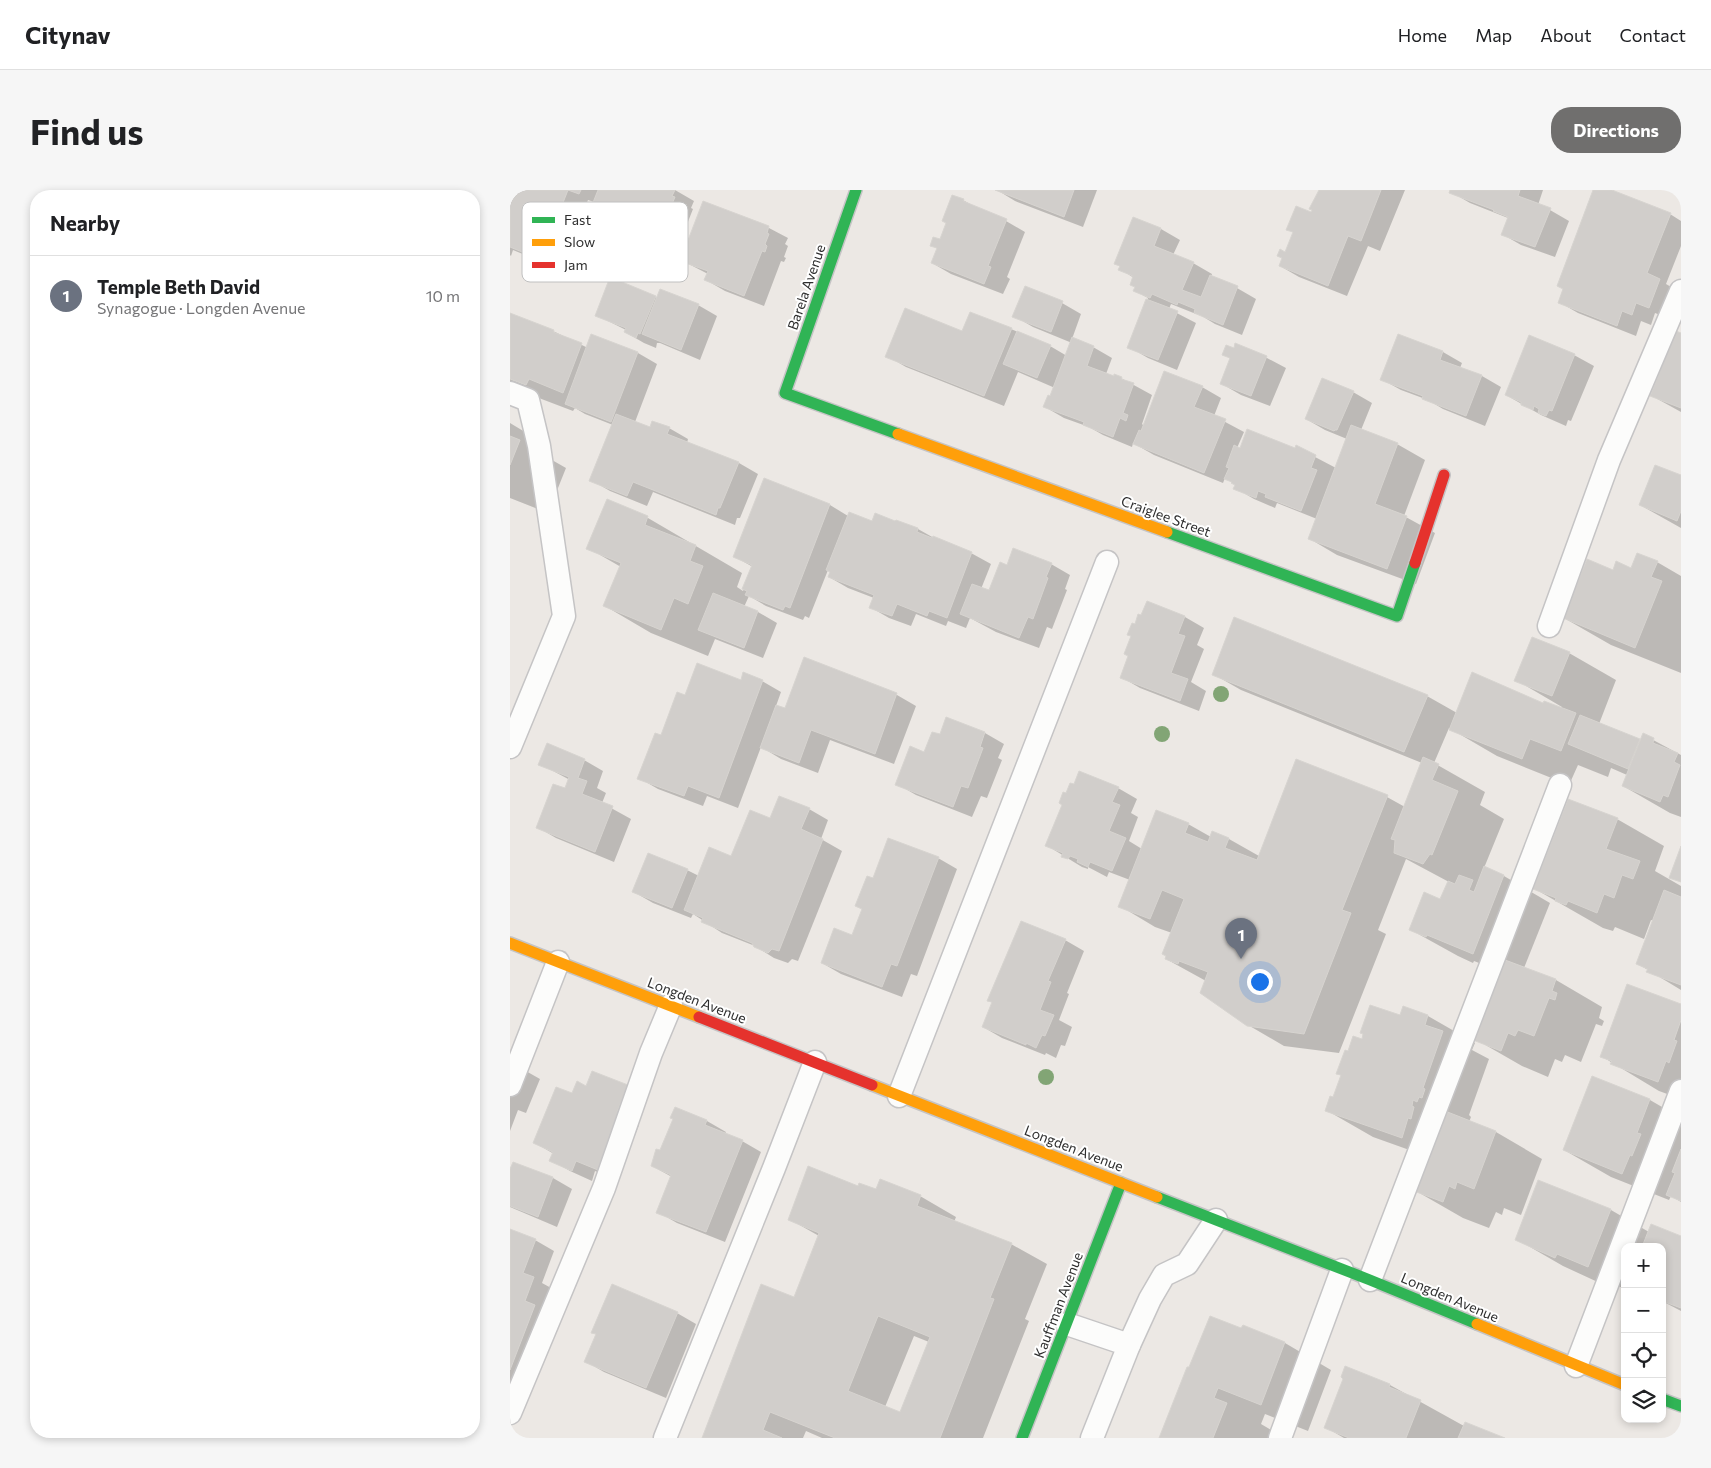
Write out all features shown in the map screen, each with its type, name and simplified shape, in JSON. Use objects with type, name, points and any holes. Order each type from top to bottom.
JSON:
[{"type":"street","name":"Barela Avenue","points":[[785,393],[856,190]]},
{"type":"street","name":"Craiglee Street","points":[[785,393],[1397,616],[1444,475]]},
{"type":"street","name":"Longden Avenue","points":[[510,943],[1370,1280],[1576,1366],[1621,1383]]},
{"type":"street","name":"Kauffman Avenue","points":[[1022,1438],[1121,1183]]},
{"type":"street","points":[[1666,1400],[1681,1406]]},
{"type":"lane","points":[[1549,626],[1580,536],[1681,291]]},
{"type":"lane","points":[[510,393],[528,400],[539,446],[564,616],[510,747]]},
{"type":"lane","points":[[899,1096],[1107,562]]},
{"type":"lane","points":[[1370,1280],[1560,785]]},
{"type":"lane","points":[[510,1084],[558,962]]},
{"type":"lane","points":[[510,1413],[585,1235],[670,1005]]},
{"type":"lane","points":[[665,1438],[815,1062]]},
{"type":"lane","points":[[1576,1366],[1681,1091]]},
{"type":"lane","points":[[1092,1438],[1129,1345],[1150,1299],[1164,1275],[1187,1264],[1216,1220]]},
{"type":"lane","points":[[1280,1438],[1342,1270]]},
{"type":"lane","points":[[1067,1324],[1129,1345]]},
{"type":"building","points":[[510,190],[568,190],[563,202],[522,202],[522,252],[510,247]]},
{"type":"building","points":[[568,190],[581,190],[579,194]]},
{"type":"building","points":[[598,190],[675,190],[672,196],[675,197],[673,202],[593,202]]},
{"type":"building","points":[[995,190],[1074,190],[1064,217]]},
{"type":"building","points":[[1319,190],[1381,190],[1361,241],[1348,236],[1328,286],[1279,266],[1282,258],[1277,256],[1280,249],[1285,252],[1293,232],[1286,230],[1296,206],[1311,212],[1312,210],[1309,209]]},
{"type":"building","points":[[1450,190],[1520,190],[1518,196],[1551,208],[1535,247],[1501,235],[1508,217],[1449,193]]},
{"type":"building","points":[[1593,190],[1612,190],[1671,213],[1647,273],[1660,279],[1649,308],[1636,303],[1632,315],[1622,311],[1617,326],[1558,303],[1563,289],[1557,286]]},
{"type":"building","points":[[952,195],[1007,219],[988,266],[991,267],[984,284],[931,263],[937,248],[930,246],[933,237],[940,239],[946,223],[942,221]]},
{"type":"building","points":[[703,201],[769,226],[765,252],[762,251],[744,296],[704,280],[708,271],[688,264],[688,240]]},
{"type":"building","points":[[1133,217],[1161,228],[1154,246],[1194,262],[1182,290],[1201,297],[1210,275],[1238,286],[1223,325],[1194,313],[1195,309],[1178,302],[1177,305],[1152,294],[1150,298],[1133,291],[1135,287],[1130,285],[1133,276],[1118,270],[1120,266],[1114,264]]},
{"type":"building","points":[[608,282],[622,282],[656,296],[640,334],[638,333],[636,338],[624,332],[626,328],[595,316]]},
{"type":"building","points":[[1025,286],[1063,301],[1051,332],[1012,317]]},
{"type":"building","points":[[660,289],[699,304],[681,350],[642,334]]},
{"type":"building","points":[[1146,299],[1178,311],[1158,360],[1127,348]]},
{"type":"building","points":[[905,308],[962,331],[970,312],[1012,328],[984,396],[885,357]]},
{"type":"building","points":[[510,313],[582,343],[563,393],[529,379],[526,385],[510,379]]},
{"type":"building","points":[[1017,331],[1051,345],[1037,378],[1003,364]]},
{"type":"building","points":[[1676,331],[1681,333],[1681,408],[1650,396]]},
{"type":"building","points":[[591,334],[638,352],[611,422],[565,404]]},
{"type":"building","points":[[1398,334],[1443,351],[1440,360],[1482,375],[1466,416],[1422,399],[1423,396],[1380,380]]},
{"type":"building","points":[[1529,335],[1575,354],[1552,411],[1549,410],[1546,416],[1538,413],[1539,409],[1534,406],[1533,410],[1505,395]]},
{"type":"building","points":[[1072,337],[1094,346],[1087,366],[1114,376],[1114,374],[1122,377],[1121,379],[1134,383],[1123,413],[1128,415],[1126,421],[1120,418],[1113,437],[1083,425],[1084,422],[1043,407],[1048,395],[1050,396]]},
{"type":"building","points":[[1235,343],[1267,356],[1251,396],[1220,384],[1230,358],[1222,355],[1226,345],[1234,348]]},
{"type":"building","points":[[1164,371],[1203,386],[1194,407],[1226,419],[1204,473],[1133,444],[1139,430],[1141,431]]},
{"type":"building","points":[[1322,378],[1354,391],[1337,430],[1334,431],[1305,419]]},
{"type":"building","points":[[616,414],[650,427],[652,421],[670,427],[667,434],[739,462],[716,515],[633,482],[627,496],[589,481]]},
{"type":"building","points":[[1351,425],[1398,443],[1375,504],[1407,516],[1387,569],[1308,539]]},
{"type":"building","points":[[1247,429],[1295,448],[1296,445],[1316,455],[1311,468],[1317,470],[1301,511],[1265,497],[1266,494],[1258,491],[1256,498],[1233,489],[1235,485],[1224,479],[1229,468],[1226,467],[1234,445],[1240,448]]},
{"type":"building","points":[[510,436],[520,440],[510,465]]},
{"type":"building","points":[[1655,465],[1681,475],[1681,511],[1677,521],[1639,505]]},
{"type":"building","points":[[764,478],[830,504],[790,608],[785,606],[783,610],[745,595],[747,591],[742,589],[752,565],[733,557]]},
{"type":"building","points":[[607,499],[648,516],[645,525],[696,545],[690,561],[703,566],[688,604],[674,598],[661,630],[603,606],[621,563],[586,549]]},
{"type":"building","points":[[849,512],[872,521],[875,513],[918,528],[917,532],[932,538],[933,536],[972,552],[947,618],[929,611],[927,616],[897,604],[892,616],[869,608],[874,595],[828,577],[830,572],[826,570]]},
{"type":"building","points":[[1013,548],[1052,563],[1033,619],[1028,617],[1019,638],[960,614],[972,584],[989,590],[1000,562],[1007,565]]},
{"type":"building","points":[[1637,553],[1658,561],[1651,577],[1662,581],[1635,648],[1563,618],[1587,559],[1613,570],[1616,561],[1631,568]]},
{"type":"building","points":[[713,593],[758,611],[744,648],[698,630]]},
{"type":"building","points":[[1147,601],[1185,616],[1178,634],[1185,636],[1171,673],[1188,679],[1180,701],[1120,678],[1128,656],[1124,654],[1131,636],[1127,635],[1132,623],[1135,624],[1138,614],[1141,615]]},
{"type":"building","points":[[1234,617],[1428,695],[1404,752],[1212,675]]},
{"type":"building","points":[[1532,637],[1570,652],[1552,696],[1514,681]]},
{"type":"building","points":[[804,657],[897,693],[875,754],[811,730],[799,763],[760,748],[776,705],[785,708]]},
{"type":"building","points":[[697,663],[741,680],[743,672],[763,680],[719,798],[688,786],[684,796],[637,779],[655,733],[661,735],[677,692],[685,695]]},
{"type":"building","points":[[1472,672],[1543,703],[1544,701],[1576,713],[1561,751],[1530,739],[1522,759],[1449,730]]},
{"type":"building","points":[[1580,715],[1640,739],[1628,769],[1568,744]]},
{"type":"building","points":[[946,717],[985,732],[980,747],[983,748],[968,788],[961,786],[953,807],[895,785],[910,746],[924,752],[932,732],[940,734]]},
{"type":"building","points":[[1643,733],[1654,738],[1653,743],[1678,753],[1674,762],[1680,765],[1668,797],[1663,795],[1660,802],[1622,786]]},
{"type":"building","points":[[547,743],[585,759],[578,778],[587,781],[582,794],[613,806],[595,852],[536,828],[553,784],[565,788],[569,777],[538,765]]},
{"type":"building","points":[[1423,757],[1439,764],[1432,780],[1458,791],[1432,855],[1430,854],[1423,864],[1394,853],[1395,840],[1391,839]]},
{"type":"building","points":[[1296,759],[1388,795],[1342,910],[1351,913],[1304,1034],[1247,1026],[1200,993],[1208,972],[1179,961],[1178,964],[1165,959],[1166,956],[1162,954],[1184,899],[1162,890],[1150,919],[1118,907],[1156,810],[1189,823],[1185,833],[1208,842],[1212,831],[1229,838],[1225,848],[1257,860]]},
{"type":"building","points":[[1079,771],[1119,787],[1112,802],[1120,805],[1109,831],[1126,838],[1112,871],[1090,862],[1088,867],[1077,862],[1078,859],[1070,856],[1068,859],[1061,857],[1063,853],[1045,846],[1062,805],[1059,803],[1063,792],[1066,793],[1070,783],[1074,784]]},
{"type":"building","points":[[779,796],[810,808],[801,829],[823,839],[779,951],[772,949],[768,953],[754,947],[752,943],[701,922],[703,918],[684,910],[709,847],[731,856],[750,810],[770,818]]},
{"type":"building","points":[[1568,799],[1618,818],[1606,849],[1640,861],[1633,879],[1622,875],[1614,898],[1604,894],[1597,913],[1568,901],[1566,905],[1555,901],[1556,898],[1533,889]]},
{"type":"building","points":[[888,838],[939,857],[897,966],[891,964],[882,987],[821,963],[834,928],[852,935],[862,909],[855,906],[867,876],[873,878]]},
{"type":"building","points":[[1681,846],[1681,882],[1669,878]]},
{"type":"building","points":[[648,853],[688,869],[672,908],[632,892]]},
{"type":"building","points":[[1484,866],[1504,875],[1473,954],[1427,935],[1426,937],[1409,930],[1424,892],[1440,899],[1448,881],[1455,884],[1459,875],[1473,880],[1469,890],[1474,892]]},
{"type":"building","points":[[1664,890],[1681,897],[1681,985],[1646,972],[1648,969],[1636,964]]},
{"type":"building","points":[[1021,921],[1066,939],[1048,981],[1051,982],[1040,1010],[1054,1015],[1045,1036],[1042,1035],[1036,1048],[982,1027],[992,1002],[987,1001]]},
{"type":"building","points":[[1505,960],[1556,979],[1552,991],[1557,993],[1555,1000],[1549,998],[1534,1036],[1518,1030],[1515,1036],[1508,1033],[1501,1051],[1473,1040]]},
{"type":"building","points":[[1627,984],[1681,1004],[1681,1020],[1674,1040],[1677,1041],[1669,1063],[1666,1061],[1658,1082],[1610,1064],[1612,1061],[1600,1057]]},
{"type":"building","points":[[1370,1005],[1400,1015],[1403,1006],[1428,1015],[1425,1025],[1443,1031],[1423,1088],[1425,1089],[1422,1098],[1419,1097],[1417,1102],[1413,1100],[1412,1106],[1414,1107],[1411,1119],[1408,1118],[1402,1138],[1325,1111],[1330,1096],[1333,1097],[1341,1075],[1336,1074],[1345,1050],[1348,1051],[1353,1036],[1362,1039],[1363,1034],[1360,1033]]},
{"type":"building","points":[[592,1071],[628,1085],[617,1112],[620,1113],[598,1170],[576,1161],[572,1171],[549,1161],[553,1152],[533,1143],[556,1087],[572,1093],[577,1081],[586,1086]]},
{"type":"building","points":[[1592,1076],[1650,1099],[1637,1133],[1641,1134],[1622,1174],[1563,1150]]},
{"type":"building","points":[[675,1107],[707,1120],[705,1125],[743,1140],[706,1232],[656,1213],[671,1175],[651,1166],[656,1149],[660,1150],[673,1119],[670,1118]]},
{"type":"building","points":[[1445,1111],[1496,1131],[1474,1189],[1457,1182],[1455,1189],[1449,1186],[1443,1202],[1414,1191]]},
{"type":"building","points":[[1681,1149],[1681,1201],[1666,1195],[1675,1173],[1672,1172]]},
{"type":"building","points":[[513,1162],[553,1177],[538,1217],[510,1206],[510,1169]]},
{"type":"building","points":[[808,1166],[858,1186],[859,1183],[876,1189],[880,1179],[921,1195],[917,1206],[1012,1243],[990,1298],[994,1299],[940,1438],[835,1438],[770,1412],[763,1430],[782,1438],[702,1438],[761,1284],[794,1297],[819,1233],[788,1220]],"holes":[[[878,1316],[930,1337],[900,1412],[848,1391]]]},
{"type":"building","points":[[1538,1180],[1611,1209],[1588,1267],[1557,1254],[1555,1258],[1515,1240]]},
{"type":"building","points":[[1651,1224],[1681,1236],[1681,1308],[1666,1302],[1666,1243],[1644,1243]]},
{"type":"building","points":[[510,1229],[536,1239],[523,1273],[534,1277],[525,1301],[535,1305],[510,1370]]},
{"type":"building","points":[[612,1284],[678,1312],[646,1388],[584,1362],[596,1334],[591,1333]]},
{"type":"building","points":[[1210,1316],[1241,1328],[1243,1325],[1285,1342],[1261,1405],[1218,1388],[1214,1398],[1227,1403],[1213,1438],[1159,1438],[1187,1367],[1189,1367]]},
{"type":"building","points":[[1345,1366],[1390,1384],[1389,1387],[1421,1400],[1406,1438],[1349,1438],[1324,1428],[1343,1379],[1341,1377]]},
{"type":"building","points":[[1465,1422],[1505,1438],[1458,1438]]},
{"type":"traffic: fast","points":[[856,190],[785,393],[898,434]]},
{"type":"traffic: fast","points":[[1167,532],[1397,616],[1415,563]]},
{"type":"traffic: fast","points":[[1022,1438],[1121,1183]]},
{"type":"traffic: fast","points":[[1157,1197],[1477,1324]]},
{"type":"traffic: fast","points":[[1666,1400],[1681,1406]]},
{"type":"traffic: slow","points":[[898,434],[1167,532]]},
{"type":"traffic: slow","points":[[510,943],[699,1017]]},
{"type":"traffic: slow","points":[[872,1085],[1157,1197]]},
{"type":"traffic: slow","points":[[1477,1324],[1621,1383]]},
{"type":"traffic: jam","points":[[1415,563],[1444,475]]},
{"type":"traffic: jam","points":[[699,1017],[872,1085]]},
{"type":"place","name":"Temple Beth David","points":[[1241,959]]}]
